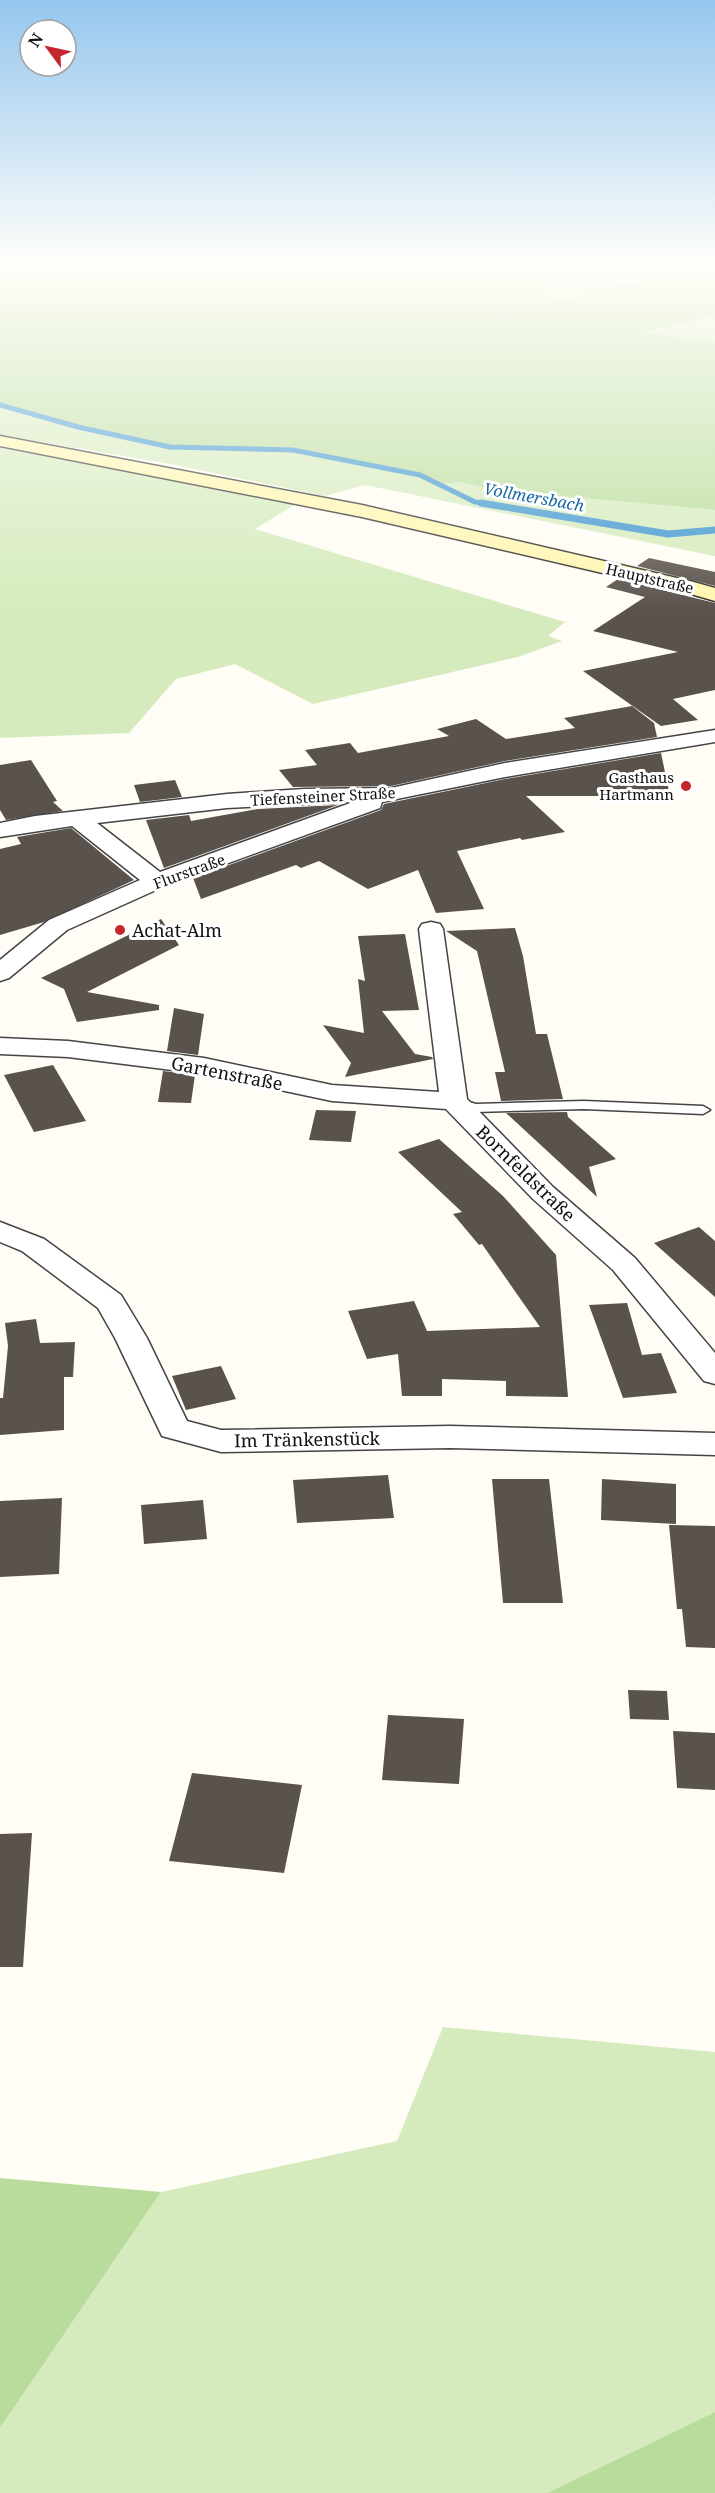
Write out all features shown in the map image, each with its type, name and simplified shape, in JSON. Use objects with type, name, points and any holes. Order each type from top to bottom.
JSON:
[{"type":"main road","name":"Hauptstraße","points":[[0,441],[226,483],[585,563],[715,595]]},
{"type":"street","name":"Tiefensteiner Straße","points":[[0,830],[77,818],[227,801],[304,796],[392,795],[504,770],[715,736]]},
{"type":"street","name":"Flurstraße","points":[[0,973],[58,925],[157,881],[392,795]]},
{"type":"street","points":[[77,818],[122,856],[157,881]]},
{"type":"street","points":[[430,930],[454,1101]]},
{"type":"street","name":"Gartenstraße","points":[[0,1046],[68,1049],[204,1066],[332,1094],[454,1101]]},
{"type":"street","name":"Bornfeldstraße","points":[[454,1101],[543,1193],[624,1264],[715,1374]]},
{"type":"street","name":"Im Tränkenstück","points":[[0,1232],[33,1245],[110,1302],[131,1338],[174,1428],[221,1441],[450,1437],[715,1444]]},
{"type":"lane","points":[[454,1101],[475,1108],[584,1105],[703,1110]]},
{"type":"green space","points":[[0,378],[715,378],[715,510],[495,490],[460,482],[433,485],[414,475],[290,451],[168,448],[75,428],[0,406]]},
{"type":"green space","points":[[0,406],[75,428],[168,448],[290,451],[414,475],[433,485],[460,482],[495,490],[715,510],[715,556],[365,485],[325,496],[171,464],[0,435]]},
{"type":"green space","points":[[0,447],[296,504],[255,529],[565,622],[548,636],[562,641],[518,657],[313,704],[235,664],[176,679],[129,733],[0,738]]},
{"type":"green space","points":[[443,2027],[715,2052],[715,2412],[547,2493],[0,2493],[0,2428],[161,2192],[397,2141]]},
{"type":"green space","points":[[0,2178],[161,2192],[0,2428]]},
{"type":"green space","points":[[715,2412],[715,2493],[547,2493]]},
{"type":"building","points":[[649,558],[715,572],[715,586],[637,566]]},
{"type":"building","points":[[618,579],[715,603],[715,690],[673,699],[698,720],[661,726],[583,671],[678,652],[593,631],[645,597],[606,587]]},
{"type":"building","points":[[632,706],[654,723],[657,737],[505,761],[391,786],[293,787],[279,770],[317,765],[305,750],[350,743],[358,753],[449,736],[437,729],[476,719],[506,739],[575,728],[564,718]]},
{"type":"building","points":[[661,753],[670,796],[526,796],[565,832],[522,840],[520,838],[457,851],[484,909],[436,913],[418,870],[368,889],[319,861],[301,868],[296,865],[201,899],[193,878],[381,810],[384,804],[505,779]]},
{"type":"building","points":[[31,760],[57,801],[53,802],[63,811],[6,820],[0,810],[0,765]]},
{"type":"building","points":[[175,780],[182,797],[140,802],[134,785]]},
{"type":"building","points":[[338,805],[164,868],[146,820],[189,815],[191,821],[258,809]]},
{"type":"building","points":[[71,828],[134,880],[44,922],[0,935],[0,849],[21,844],[17,837]]},
{"type":"building","points":[[161,919],[179,945],[87,992],[159,1005],[159,1010],[77,1022],[64,989],[41,978]]},
{"type":"building","points":[[515,928],[523,956],[536,1034],[547,1034],[563,1099],[501,1101],[495,1072],[505,1072],[477,951],[446,931]]},
{"type":"building","points":[[405,934],[419,1010],[382,1011],[415,1054],[433,1059],[345,1077],[351,1063],[323,1025],[364,1033],[358,979],[365,981],[358,936]]},
{"type":"building","points":[[174,1008],[204,1014],[198,1055],[167,1051]]},
{"type":"building","points":[[53,1065],[86,1121],[34,1132],[4,1075]]},
{"type":"building","points":[[163,1071],[195,1075],[191,1103],[158,1102]]},
{"type":"building","points":[[316,1110],[356,1111],[351,1142],[309,1140]]},
{"type":"building","points":[[567,1112],[568,1117],[616,1159],[589,1167],[597,1197],[506,1113]]},
{"type":"building","points":[[439,1139],[503,1196],[556,1255],[568,1397],[506,1396],[506,1381],[442,1379],[442,1396],[402,1396],[398,1354],[367,1359],[348,1311],[414,1301],[427,1331],[540,1327],[482,1244],[479,1245],[453,1214],[462,1212],[398,1152]]},
{"type":"building","points":[[699,1227],[715,1241],[715,1297],[654,1243]]},
{"type":"building","points":[[627,1303],[642,1355],[661,1353],[677,1393],[623,1398],[589,1305]]},
{"type":"building","points":[[36,1319],[40,1343],[75,1342],[73,1377],[64,1377],[64,1430],[0,1435],[0,1398],[3,1398],[8,1346],[5,1323]]},
{"type":"building","points":[[221,1366],[236,1399],[186,1410],[172,1376]]},
{"type":"building","points":[[388,1475],[394,1518],[297,1523],[293,1480]]},
{"type":"building","points":[[492,1479],[549,1479],[563,1603],[503,1603]]},
{"type":"building","points":[[602,1479],[676,1484],[676,1524],[601,1520]]},
{"type":"building","points":[[62,1498],[59,1574],[0,1577],[0,1501]]},
{"type":"building","points":[[203,1500],[207,1539],[144,1544],[141,1505]]},
{"type":"building","points":[[669,1525],[715,1526],[715,1648],[686,1647],[682,1609],[677,1609]]},
{"type":"building","points":[[628,1690],[667,1691],[669,1720],[630,1719]]},
{"type":"building","points":[[388,1715],[464,1719],[459,1784],[382,1780]]},
{"type":"building","points":[[673,1731],[715,1733],[715,1790],[677,1788]]},
{"type":"building","points":[[192,1773],[302,1785],[284,1873],[169,1861]]},
{"type":"building","points":[[32,1833],[23,1967],[0,1967],[0,1834]]},
{"type":"waterway","name":"Vollmersbach","points":[[0,405],[78,427],[170,447],[293,450],[420,475],[475,502],[490,504]]},
{"type":"waterway","name":"Vollmersbach","points":[[481,503],[668,534],[715,530]]},
{"type":"place","name":"Gasthaus Hartmann","points":[[686,786]]},
{"type":"place","name":"Achat-Alm","points":[[120,930]]}]
